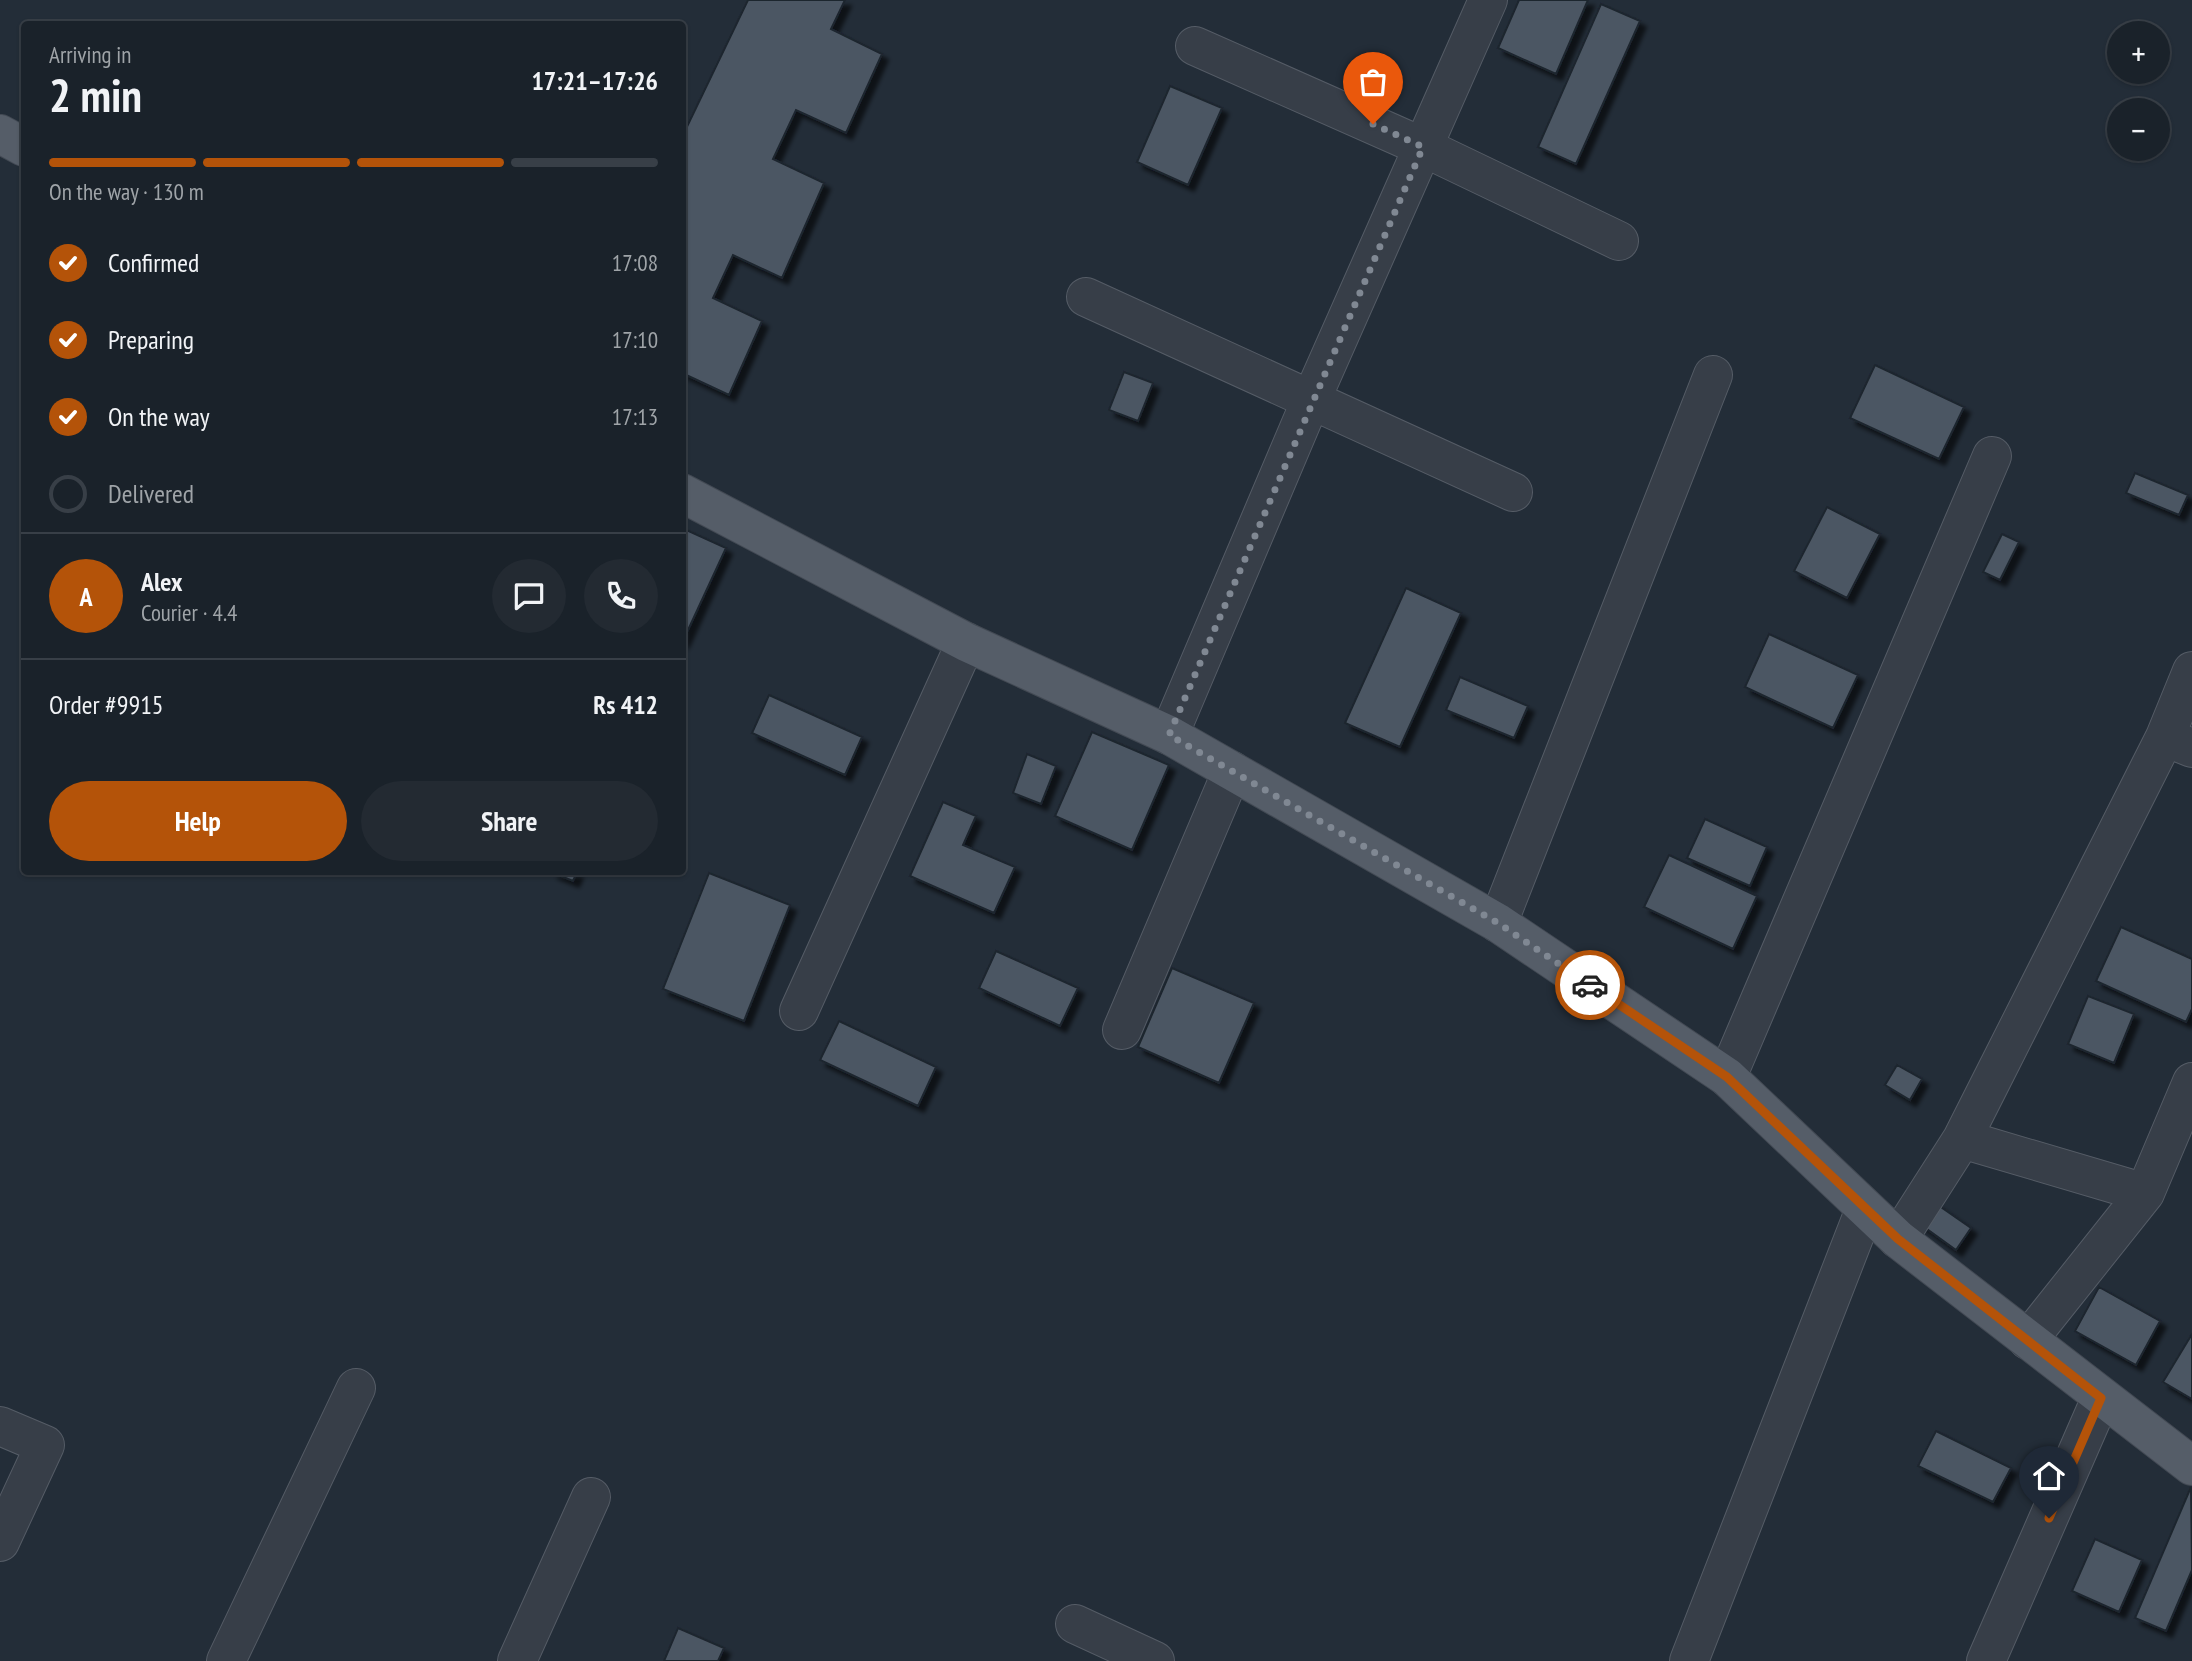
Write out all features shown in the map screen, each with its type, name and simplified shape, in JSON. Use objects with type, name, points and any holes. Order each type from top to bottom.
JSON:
[{"type":"main road","points":[[0,134],[21,145]]},
{"type":"main road","points":[[686,495],[965,642],[1169,735],[1498,923],[1727,1077],[1898,1239],[2192,1466]]},
{"type":"street","points":[[1169,735],[1311,400],[1488,0]]},
{"type":"street","points":[[1195,46],[1423,147],[1619,241]]},
{"type":"street","points":[[1086,297],[1513,492]]},
{"type":"street","points":[[1498,923],[1713,375]]},
{"type":"street","points":[[1727,1077],[1992,456]]},
{"type":"street","points":[[799,1011],[965,642]]},
{"type":"street","points":[[1898,1239],[1962,1139],[2178,743],[2192,671]]},
{"type":"street","points":[[1122,1030],[1232,771]]},
{"type":"street","points":[[2028,1340],[2145,1193],[2192,1082]]},
{"type":"street","points":[[1962,1139],[2145,1193]]},
{"type":"street","points":[[1689,1661],[1866,1209]]},
{"type":"street","points":[[226,1661],[356,1388]]},
{"type":"street","points":[[1986,1661],[2101,1398]]},
{"type":"street","points":[[0,1426],[45,1445],[0,1542]]},
{"type":"street","points":[[517,1661],[591,1497]]},
{"type":"street","points":[[1075,1624],[1155,1661]]},
{"type":"building","points":[[748,0],[845,0],[831,29],[882,54],[846,133],[796,110],[773,159],[824,183],[782,278],[733,255],[713,298],[762,321],[729,395],[686,375],[686,129]]},
{"type":"building","points":[[1519,0],[1588,0],[1556,74],[1498,48]]},
{"type":"building","points":[[1601,4],[1640,21],[1576,164],[1538,147]]},
{"type":"building","points":[[1170,86],[1222,108],[1188,185],[1137,162]]},
{"type":"building","points":[[1875,365],[1964,407],[1939,459],[1850,418]]},
{"type":"building","points":[[1124,372],[1153,383],[1138,421],[1109,410]]},
{"type":"building","points":[[2135,473],[2188,495],[2179,515],[2126,493]]},
{"type":"building","points":[[1827,507],[1880,534],[1847,598],[1794,571]]},
{"type":"building","points":[[686,530],[726,548],[686,634]]},
{"type":"building","points":[[2002,534],[2019,542],[2000,580],[1983,572]]},
{"type":"building","points":[[1406,588],[1461,613],[1400,747],[1345,723]]},
{"type":"building","points":[[1769,634],[1858,675],[1833,728],[1745,687]]},
{"type":"building","points":[[1460,677],[1528,706],[1514,738],[1446,710]]},
{"type":"building","points":[[769,695],[862,737],[845,775],[752,733]]},
{"type":"building","points":[[1092,732],[1169,765],[1132,850],[1055,816]]},
{"type":"building","points":[[1027,754],[1056,766],[1041,804],[1013,793]]},
{"type":"building","points":[[943,802],[976,816],[963,845],[1015,867],[994,913],[910,876]]},
{"type":"building","points":[[1705,819],[1767,847],[1750,886],[1687,858]]},
{"type":"building","points":[[1669,855],[1757,896],[1733,949],[1644,907]]},
{"type":"building","points":[[709,873],[790,905],[744,1021],[663,989]]},
{"type":"building","points":[[558,875],[576,875],[573,881]]},
{"type":"building","points":[[2121,927],[2192,959],[2192,1009],[2186,1022],[2096,981]]},
{"type":"building","points":[[996,951],[1078,988],[1060,1026],[979,988]]},
{"type":"building","points":[[1172,968],[1254,1003],[1219,1083],[1138,1047]]},
{"type":"building","points":[[2088,996],[2134,1014],[2114,1063],[2068,1044]]},
{"type":"building","points":[[839,1021],[936,1067],[918,1106],[820,1060]]},
{"type":"building","points":[[1897,1065],[1922,1079],[1910,1100],[1885,1085]]},
{"type":"building","points":[[1935,1203],[1971,1228],[1956,1250],[1920,1224]]},
{"type":"building","points":[[2099,1287],[2160,1321],[2136,1365],[2075,1331]]},
{"type":"building","points":[[2192,1334],[2192,1399],[2163,1382]]},
{"type":"building","points":[[1936,1431],[2011,1468],[1993,1502],[1918,1466]]},
{"type":"building","points":[[2191,1487],[2192,1570],[2166,1631],[2135,1618]]},
{"type":"building","points":[[2095,1539],[2142,1560],[2119,1612],[2072,1591]]},
{"type":"building","points":[[678,1628],[724,1648],[718,1661],[664,1661]]},
{"type":"way so far","points":[[1373,124],[1423,147],[1311,400],[1169,735],[1498,923],[1590,985]]},
{"type":"route","points":[[1590,985],[1727,1077],[1898,1239],[2101,1398],[2049,1518]]}]
